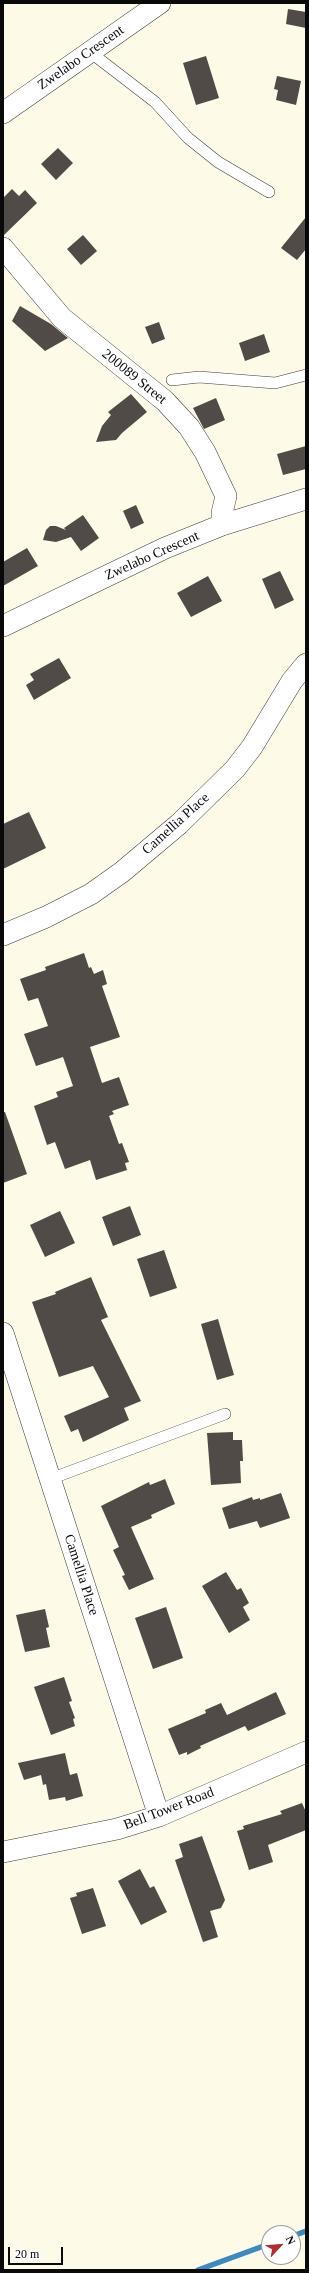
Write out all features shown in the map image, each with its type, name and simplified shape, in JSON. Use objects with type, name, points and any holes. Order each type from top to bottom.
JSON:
[{"type":"street","name":"Zwelabo Crescent","points":[[3,113],[160,3]]},
{"type":"street","name":"200089 Street","points":[[3,248],[62,318],[165,401],[189,427],[206,452],[226,496],[221,517],[222,525]]},
{"type":"street","name":"Zwelabo Crescent","points":[[3,626],[165,548],[222,525],[306,499]]},
{"type":"street","name":"Camellia Place","points":[[3,935],[46,917],[91,894],[122,872],[178,824],[235,769],[252,747],[292,681],[306,664]]},
{"type":"street","name":"Camellia Place","points":[[3,1333],[160,1816]]},
{"type":"street","name":"Bell Tower Road","points":[[3,1852],[117,1829],[160,1816],[306,1752]]},
{"type":"lane","points":[[90,52],[155,102],[188,138],[218,162],[269,192]]},
{"type":"lane","points":[[172,380],[199,377],[275,383],[306,375]]},
{"type":"lane","points":[[50,1479],[225,1414]]},
{"type":"building","points":[[288,9],[306,12],[306,28],[286,24]]},
{"type":"building","points":[[206,56],[219,98],[196,105],[183,63]]},
{"type":"building","points":[[277,76],[301,81],[296,105],[276,100],[278,90],[274,89]]},
{"type":"building","points":[[58,148],[73,163],[56,180],[41,164]]},
{"type":"building","points":[[12,189],[19,196],[25,190],[37,203],[3,236],[3,198]]},
{"type":"building","points":[[306,217],[306,249],[297,260],[281,248]]},
{"type":"building","points":[[83,235],[97,251],[81,265],[67,249]]},
{"type":"building","points":[[20,306],[51,324],[68,338],[45,351],[12,321]]},
{"type":"building","points":[[159,322],[165,339],[152,344],[145,327]]},
{"type":"building","points":[[264,334],[270,352],[245,361],[239,343]]},
{"type":"building","points":[[131,394],[147,412],[116,440],[96,442],[102,426],[111,415],[108,412]]},
{"type":"building","points":[[216,398],[225,420],[204,429],[193,408]]},
{"type":"building","points":[[306,446],[306,469],[283,475],[277,454]]},
{"type":"building","points":[[136,505],[144,523],[131,529],[123,511]]},
{"type":"building","points":[[83,515],[99,538],[81,551],[71,537],[56,542],[43,540],[46,530],[50,526],[56,526],[66,530],[64,528]]},
{"type":"building","points":[[27,548],[38,566],[3,586],[3,562]]},
{"type":"building","points":[[280,571],[294,600],[275,609],[262,579]]},
{"type":"building","points":[[208,576],[222,601],[191,617],[177,593]]},
{"type":"building","points":[[59,658],[71,678],[34,700],[26,685],[34,680],[30,674]]},
{"type":"building","points":[[29,812],[46,848],[3,869],[3,824]]},
{"type":"building","points":[[84,953],[89,968],[91,967],[94,974],[103,970],[107,984],[102,986],[120,1037],[90,1047],[102,1083],[119,1077],[129,1105],[112,1111],[114,1114],[109,1116],[119,1144],[122,1143],[129,1162],[125,1163],[127,1170],[96,1180],[90,1160],[65,1169],[55,1142],[47,1145],[34,1106],[58,1097],[56,1092],[73,1086],[63,1057],[36,1066],[24,1034],[48,1026],[38,998],[28,1001],[20,979],[46,970],[45,967]]},
{"type":"building","points":[[3,1112],[5,1112],[27,1174],[3,1183]]},
{"type":"building","points":[[130,1206],[141,1235],[113,1246],[102,1217]]},
{"type":"building","points":[[60,1211],[75,1243],[45,1257],[30,1225]]},
{"type":"building","points":[[164,1250],[177,1288],[150,1297],[137,1259]]},
{"type":"building","points":[[91,1277],[108,1317],[101,1320],[141,1401],[124,1408],[129,1420],[83,1442],[78,1429],[71,1432],[64,1416],[109,1397],[93,1366],[59,1377],[32,1302],[56,1294],[55,1292]]},
{"type":"building","points":[[218,1319],[234,1375],[217,1380],[201,1324]]},
{"type":"building","points":[[233,1432],[233,1440],[242,1440],[243,1461],[240,1461],[241,1483],[211,1485],[207,1433]]},
{"type":"building","points":[[165,1479],[175,1504],[151,1515],[152,1518],[131,1527],[154,1579],[129,1590],[122,1576],[125,1575],[113,1550],[119,1547],[101,1506],[149,1482],[150,1485]]},
{"type":"building","points":[[281,1493],[290,1518],[260,1528],[257,1521],[229,1529],[222,1508],[252,1497],[253,1500],[260,1498],[260,1500]]},
{"type":"building","points":[[226,1572],[237,1590],[241,1588],[249,1603],[243,1607],[250,1620],[229,1633],[202,1586]]},
{"type":"building","points":[[166,1607],[183,1658],[153,1669],[135,1618]]},
{"type":"building","points":[[45,1609],[49,1627],[46,1628],[50,1647],[25,1652],[16,1615]]},
{"type":"building","points":[[64,1677],[72,1701],[69,1702],[75,1718],[73,1719],[75,1726],[51,1735],[34,1687]]},
{"type":"building","points":[[276,1692],[286,1714],[248,1731],[245,1726],[200,1746],[201,1748],[187,1755],[187,1752],[179,1755],[168,1729],[206,1713],[205,1710],[221,1703],[227,1715]]},
{"type":"building","points":[[65,1753],[70,1775],[77,1773],[83,1796],[66,1801],[65,1797],[49,1800],[46,1784],[43,1785],[41,1775],[24,1780],[18,1763]]},
{"type":"building","points":[[302,1803],[306,1812],[306,1830],[268,1845],[273,1862],[249,1870],[237,1831],[244,1829],[243,1826],[282,1814],[280,1811]]},
{"type":"building","points":[[202,1836],[225,1900],[221,1908],[210,1911],[218,1937],[203,1942],[175,1860],[183,1857],[179,1844]]},
{"type":"building","points":[[140,1869],[150,1888],[154,1886],[167,1912],[141,1925],[118,1881]]},
{"type":"building","points":[[93,1888],[106,1926],[82,1934],[70,1898],[77,1896],[76,1893]]},
{"type":"waterway","points":[[301,2233],[306,2231]]},
{"type":"waterway","points":[[198,2270],[261,2247]]}]
